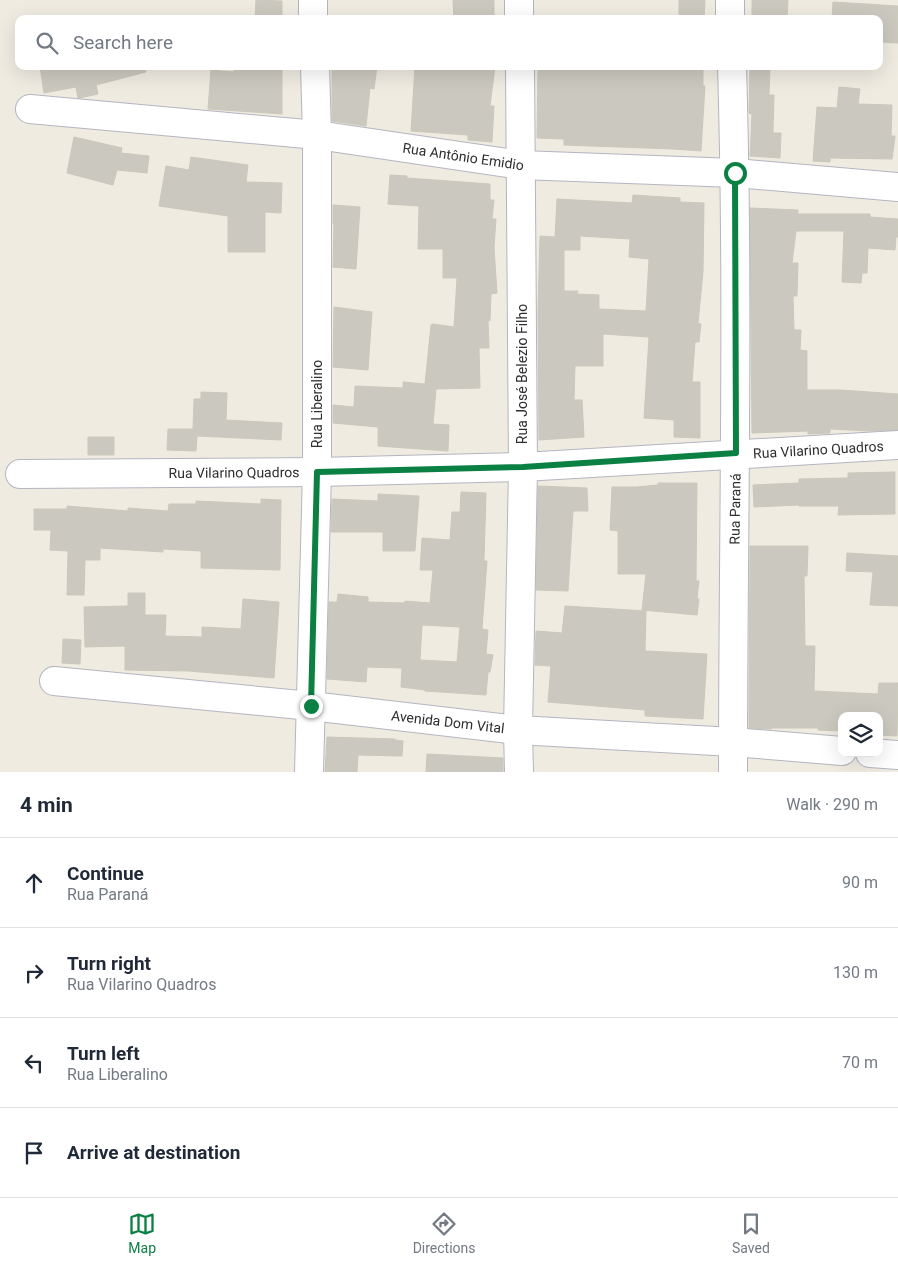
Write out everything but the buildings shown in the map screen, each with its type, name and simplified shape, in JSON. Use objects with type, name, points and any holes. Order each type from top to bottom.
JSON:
[{"type":"street","points":[[313,0],[313,15]]},
{"type":"street","points":[[519,0],[519,15]]},
{"type":"street","points":[[730,0],[730,15]]},
{"type":"street","name":"Rua Liberalino","points":[[309,772],[317,472],[317,135],[315,70]]},
{"type":"street","name":"Rua José Belezio Filho","points":[[519,772],[518,730],[523,467],[520,70]]},
{"type":"street","name":"Rua Paraná","points":[[732,70],[735,173],[736,453],[733,772]]},
{"type":"street","name":"Rua Antônio Emidio","points":[[30,109],[317,135],[521,165],[735,173],[898,187]]},
{"type":"street","name":"Rua Vilarino Quadros","points":[[20,474],[317,472],[523,467],[736,453],[898,445]]},
{"type":"street","name":"Avenida Dom Vital","points":[[54,681],[311,706],[518,730],[733,742],[838,751]]},
{"type":"street","points":[[883,754],[898,756]]},
{"type":"route","points":[[311,706],[317,472],[523,467],[736,453],[735,173]]}]
